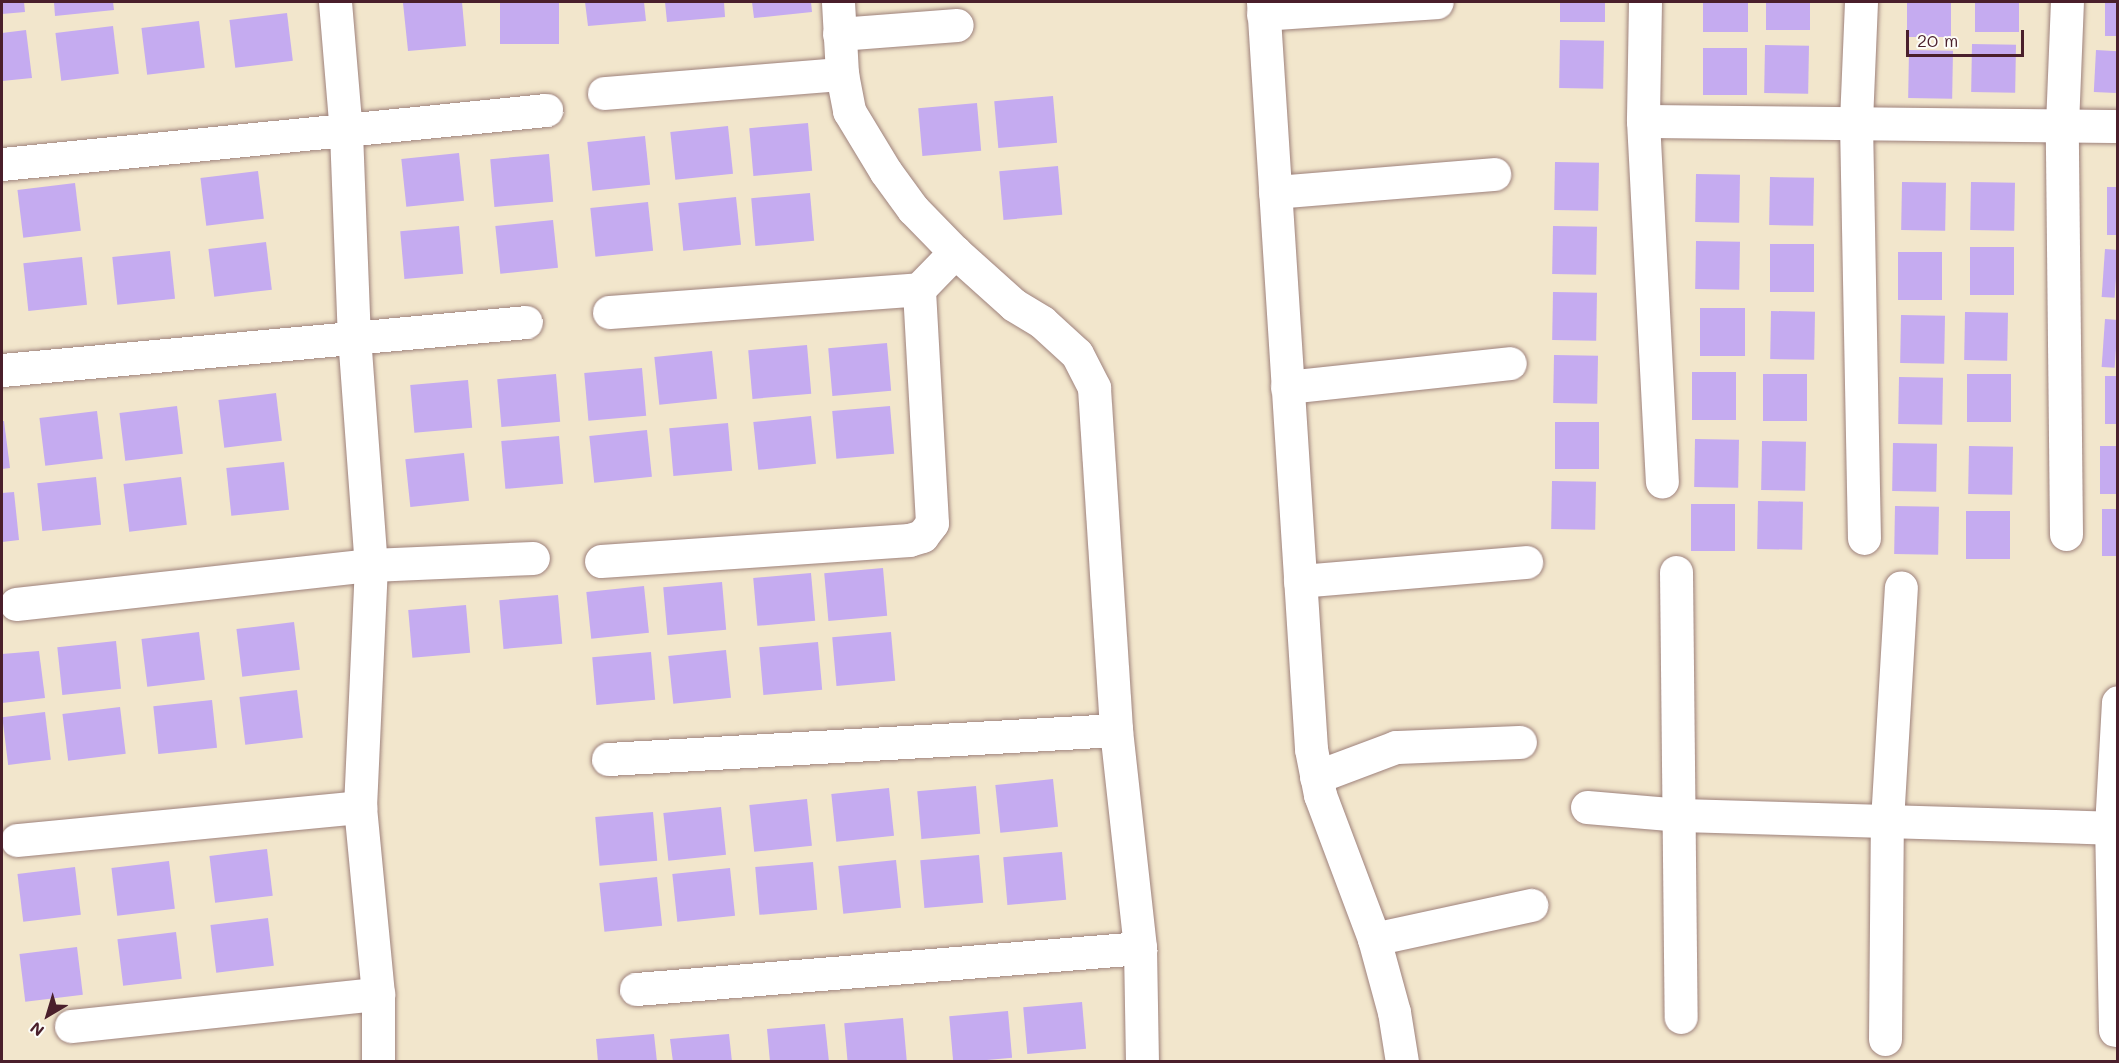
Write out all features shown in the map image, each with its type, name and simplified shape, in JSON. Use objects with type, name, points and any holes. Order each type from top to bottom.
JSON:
[{"type":"street","points":[[335,2],[346,132],[354,336],[371,565],[360,807],[378,994],[378,1062]]},
{"type":"street","points":[[838,2],[842,74],[849,111],[886,172],[912,209],[955,252],[1014,305],[1042,322],[1077,354],[1094,388],[1116,730],[1140,948],[1142,1062]]},
{"type":"street","points":[[1402,1062],[1394,1012],[1374,939],[1320,795],[1311,749],[1263,8],[1437,2]]},
{"type":"street","points":[[1645,2],[1643,121],[1662,482]]},
{"type":"street","points":[[1861,2],[1856,123],[1864,538]]},
{"type":"street","points":[[2066,534],[2062,125],[2067,2]]},
{"type":"street","points":[[839,34],[957,25]]},
{"type":"street","points":[[604,93],[842,74]]},
{"type":"street","points":[[2,164],[346,132],[546,110]]},
{"type":"street","points":[[1643,121],[2118,126]]},
{"type":"street","points":[[1275,192],[1494,174]]},
{"type":"street","points":[[609,312],[919,289],[955,252]]},
{"type":"street","points":[[601,561],[909,540],[922,536],[932,523],[919,289]]},
{"type":"street","points":[[2,370],[526,322]]},
{"type":"street","points":[[1287,387],[1510,363]]},
{"type":"street","points":[[16,604],[371,565],[533,558]]},
{"type":"street","points":[[1300,581],[1526,562]]},
{"type":"street","points":[[1676,572],[1681,815],[1681,1017]]},
{"type":"street","points":[[1885,1039],[1887,821],[1901,587]]},
{"type":"street","points":[[2115,1030],[2114,827],[2118,702]]},
{"type":"street","points":[[608,759],[1116,730]]},
{"type":"street","points":[[1316,777],[1396,747],[1520,742]]},
{"type":"street","points":[[16,840],[360,807]]},
{"type":"street","points":[[1587,807],[1681,815],[2114,827]]},
{"type":"street","points":[[1374,939],[1531,906]]},
{"type":"street","points":[[636,989],[1140,948]]},
{"type":"street","points":[[71,1026],[378,994]]},
{"type":"building","points":[[2,2],[24,2],[25,12],[2,14]]},
{"type":"building","points":[[54,2],[113,2],[114,10],[55,16]]},
{"type":"building","points":[[462,2],[466,46],[408,51],[403,3]]},
{"type":"building","points":[[500,2],[559,2],[559,44],[500,44]]},
{"type":"building","points":[[585,2],[644,2],[646,21],[588,26]]},
{"type":"building","points":[[665,2],[724,2],[725,17],[667,22]]},
{"type":"building","points":[[752,2],[811,2],[812,12],[754,18]]},
{"type":"building","points":[[1560,2],[1605,2],[1605,22],[1560,22]]},
{"type":"building","points":[[1703,2],[1748,2],[1748,32],[1703,32]]},
{"type":"building","points":[[1766,2],[1810,2],[1810,30],[1766,30]]},
{"type":"building","points":[[1907,2],[1951,2],[1951,37],[1907,37]]},
{"type":"building","points":[[1975,2],[2019,2],[2019,32],[1975,32]]},
{"type":"building","points":[[2105,2],[2118,2],[2118,36],[2105,36]]},
{"type":"building","points":[[287,13],[293,61],[235,68],[229,20]]},
{"type":"building","points":[[199,21],[205,68],[147,75],[141,28]]},
{"type":"building","points":[[113,26],[119,74],[61,81],[55,33]]},
{"type":"building","points":[[26,30],[32,78],[2,81],[2,33]]},
{"type":"building","points":[[1560,40],[1604,41],[1603,89],[1559,88]]},
{"type":"building","points":[[1972,44],[2016,45],[2015,93],[1971,92]]},
{"type":"building","points":[[1765,45],[1809,46],[1808,94],[1764,93]]},
{"type":"building","points":[[1703,48],[1747,48],[1747,95],[1703,95]]},
{"type":"building","points":[[1909,50],[1953,51],[1952,99],[1908,98]]},
{"type":"building","points":[[2096,50],[2118,51],[2116,93],[2094,92]]},
{"type":"building","points":[[1053,96],[1057,143],[998,148],[994,101]]},
{"type":"building","points":[[977,103],[981,151],[922,156],[918,108]]},
{"type":"building","points":[[808,123],[812,171],[753,176],[749,128]]},
{"type":"building","points":[[728,126],[733,174],[675,180],[670,132]]},
{"type":"building","points":[[645,136],[650,185],[592,191],[587,142]]},
{"type":"building","points":[[459,153],[464,201],[406,207],[401,159]]},
{"type":"building","points":[[549,154],[553,202],[494,207],[490,159]]},
{"type":"building","points":[[1555,162],[1599,163],[1598,211],[1554,210]]},
{"type":"building","points":[[1058,166],[1062,215],[1003,220],[999,171]]},
{"type":"building","points":[[258,171],[264,219],[206,226],[200,178]]},
{"type":"building","points":[[1696,174],[1740,175],[1739,223],[1695,222]]},
{"type":"building","points":[[1770,177],[1814,178],[1813,226],[1769,225]]},
{"type":"building","points":[[1902,182],[1946,183],[1945,231],[1901,230]]},
{"type":"building","points":[[1971,182],[2015,183],[2014,231],[1970,230]]},
{"type":"building","points":[[75,183],[81,231],[23,238],[17,190]]},
{"type":"building","points":[[2107,187],[2118,187],[2118,235],[2107,235]]},
{"type":"building","points":[[810,193],[814,241],[755,246],[751,198]]},
{"type":"building","points":[[736,197],[741,245],[683,251],[678,203]]},
{"type":"building","points":[[648,202],[653,251],[595,257],[590,208]]},
{"type":"building","points":[[553,220],[558,268],[500,274],[495,226]]},
{"type":"building","points":[[459,226],[463,274],[404,279],[400,231]]},
{"type":"building","points":[[1553,226],[1597,227],[1596,275],[1552,274]]},
{"type":"building","points":[[1696,241],[1740,242],[1739,290],[1695,289]]},
{"type":"building","points":[[266,242],[272,290],[214,297],[208,249]]},
{"type":"building","points":[[1770,244],[1814,244],[1814,292],[1770,292]]},
{"type":"building","points":[[1970,247],[2014,247],[2014,295],[1970,295]]},
{"type":"building","points":[[2105,249],[2118,250],[2115,298],[2102,297]]},
{"type":"building","points":[[170,251],[175,299],[117,305],[112,257]]},
{"type":"building","points":[[1898,252],[1942,252],[1942,300],[1898,300]]},
{"type":"building","points":[[82,257],[87,305],[28,311],[23,263]]},
{"type":"building","points":[[1553,292],[1597,293],[1596,341],[1552,340]]},
{"type":"building","points":[[1700,308],[1745,308],[1745,356],[1700,356]]},
{"type":"building","points":[[1771,311],[1815,312],[1814,360],[1770,359]]},
{"type":"building","points":[[1965,312],[2008,313],[2007,361],[1964,360]]},
{"type":"building","points":[[1901,315],[1945,316],[1944,364],[1900,363]]},
{"type":"building","points":[[2105,319],[2118,320],[2115,368],[2102,367]]},
{"type":"building","points":[[887,343],[891,391],[832,396],[828,348]]},
{"type":"building","points":[[807,345],[811,394],[752,399],[748,350]]},
{"type":"building","points":[[712,351],[717,399],[659,405],[654,357]]},
{"type":"building","points":[[1554,355],[1598,356],[1597,404],[1553,403]]},
{"type":"building","points":[[642,368],[646,416],[588,421],[584,373]]},
{"type":"building","points":[[1692,372],[1736,372],[1736,420],[1692,420]]},
{"type":"building","points":[[556,374],[560,422],[501,427],[497,379]]},
{"type":"building","points":[[1763,374],[1807,374],[1807,421],[1763,421]]},
{"type":"building","points":[[1967,374],[2011,374],[2011,422],[1967,422]]},
{"type":"building","points":[[2105,376],[2118,376],[2118,424],[2105,424]]},
{"type":"building","points":[[1899,377],[1943,378],[1942,425],[1898,424]]},
{"type":"building","points":[[468,380],[472,428],[414,433],[410,385]]},
{"type":"building","points":[[276,393],[282,441],[224,448],[218,400]]},
{"type":"building","points":[[177,406],[183,454],[125,461],[119,413]]},
{"type":"building","points":[[890,406],[894,454],[836,459],[832,411]]},
{"type":"building","points":[[97,411],[103,459],[45,466],[39,418]]},
{"type":"building","points":[[811,416],[816,464],[758,470],[753,422]]},
{"type":"building","points":[[2,421],[4,421],[10,468],[2,469]]},
{"type":"building","points":[[1555,422],[1599,422],[1599,469],[1555,469]]},
{"type":"building","points":[[728,423],[732,471],[673,476],[669,428]]},
{"type":"building","points":[[647,430],[652,477],[594,483],[589,436]]},
{"type":"building","points":[[559,436],[563,484],[505,489],[501,441]]},
{"type":"building","points":[[1695,439],[1739,440],[1738,488],[1694,487]]},
{"type":"building","points":[[1762,441],[1806,442],[1805,491],[1761,490]]},
{"type":"building","points":[[1893,443],[1937,444],[1936,492],[1892,491]]},
{"type":"building","points":[[1969,446],[2013,447],[2012,495],[1968,494]]},
{"type":"building","points":[[2100,446],[2118,446],[2118,494],[2100,494]]},
{"type":"building","points":[[464,453],[469,501],[410,507],[405,459]]},
{"type":"building","points":[[284,462],[289,510],[231,516],[226,468]]},
{"type":"building","points":[[96,477],[101,525],[42,531],[37,483]]},
{"type":"building","points":[[181,477],[187,525],[129,532],[123,484]]},
{"type":"building","points":[[1552,481],[1596,482],[1595,530],[1551,529]]},
{"type":"building","points":[[14,492],[19,540],[2,542],[2,493]]},
{"type":"building","points":[[1758,501],[1803,502],[1802,550],[1757,549]]},
{"type":"building","points":[[1691,504],[1735,504],[1735,551],[1691,551]]},
{"type":"building","points":[[1895,506],[1939,507],[1938,555],[1894,554]]},
{"type":"building","points":[[2102,509],[2118,509],[2118,556],[2102,556]]},
{"type":"building","points":[[1966,511],[2010,511],[2010,559],[1966,559]]},
{"type":"building","points":[[883,568],[887,616],[828,621],[824,573]]},
{"type":"building","points":[[811,573],[815,621],[757,626],[753,578]]},
{"type":"building","points":[[722,582],[726,630],[667,635],[663,587]]},
{"type":"building","points":[[644,586],[649,633],[591,639],[586,592]]},
{"type":"building","points":[[558,595],[562,644],[503,649],[499,600]]},
{"type":"building","points":[[466,605],[470,653],[412,658],[408,610]]},
{"type":"building","points":[[294,622],[300,670],[242,677],[236,629]]},
{"type":"building","points":[[199,632],[205,680],[147,687],[141,639]]},
{"type":"building","points":[[891,632],[895,681],[836,686],[832,637]]},
{"type":"building","points":[[116,641],[121,689],[62,695],[57,647]]},
{"type":"building","points":[[818,642],[822,690],[763,695],[759,647]]},
{"type":"building","points":[[726,650],[731,698],[673,704],[668,656]]},
{"type":"building","points":[[39,651],[45,698],[2,703],[2,654]]},
{"type":"building","points":[[651,652],[655,700],[596,705],[592,657]]},
{"type":"building","points":[[297,690],[303,738],[245,745],[239,697]]},
{"type":"building","points":[[212,700],[217,748],[158,754],[153,706]]},
{"type":"building","points":[[120,707],[126,754],[68,761],[62,714]]},
{"type":"building","points":[[45,712],[51,760],[8,765],[2,717]]},
{"type":"building","points":[[1053,779],[1058,827],[1000,833],[995,785]]},
{"type":"building","points":[[976,786],[980,834],[921,839],[917,791]]},
{"type":"building","points":[[889,788],[894,836],[836,842],[831,794]]},
{"type":"building","points":[[807,799],[812,846],[754,852],[749,805]]},
{"type":"building","points":[[721,807],[726,855],[668,861],[663,813]]},
{"type":"building","points":[[653,812],[657,861],[599,866],[595,817]]},
{"type":"building","points":[[267,849],[273,896],[215,903],[209,856]]},
{"type":"building","points":[[1062,852],[1066,900],[1007,905],[1003,857]]},
{"type":"building","points":[[979,855],[983,903],[924,908],[920,860]]},
{"type":"building","points":[[896,860],[901,908],[843,914],[838,866]]},
{"type":"building","points":[[169,861],[175,909],[117,916],[111,868]]},
{"type":"building","points":[[813,862],[817,910],[759,915],[755,867]]},
{"type":"building","points":[[75,867],[81,915],[23,922],[17,874]]},
{"type":"building","points":[[730,868],[735,916],[677,922],[672,874]]},
{"type":"building","points":[[657,877],[662,926],[604,932],[599,883]]},
{"type":"building","points":[[268,918],[274,966],[216,973],[210,925]]},
{"type":"building","points":[[176,932],[182,979],[123,986],[117,939]]},
{"type":"building","points":[[77,947],[83,995],[25,1002],[19,954]]},
{"type":"building","points":[[1082,1002],[1086,1049],[1027,1054],[1023,1007]]},
{"type":"building","points":[[1008,1011],[1012,1058],[953,1062],[949,1016]]},
{"type":"building","points":[[903,1018],[907,1062],[848,1062],[844,1023]]},
{"type":"building","points":[[825,1024],[829,1062],[770,1062],[767,1029]]},
{"type":"building","points":[[654,1034],[657,1062],[598,1062],[596,1039]]},
{"type":"building","points":[[729,1034],[732,1062],[673,1062],[670,1039]]}]
